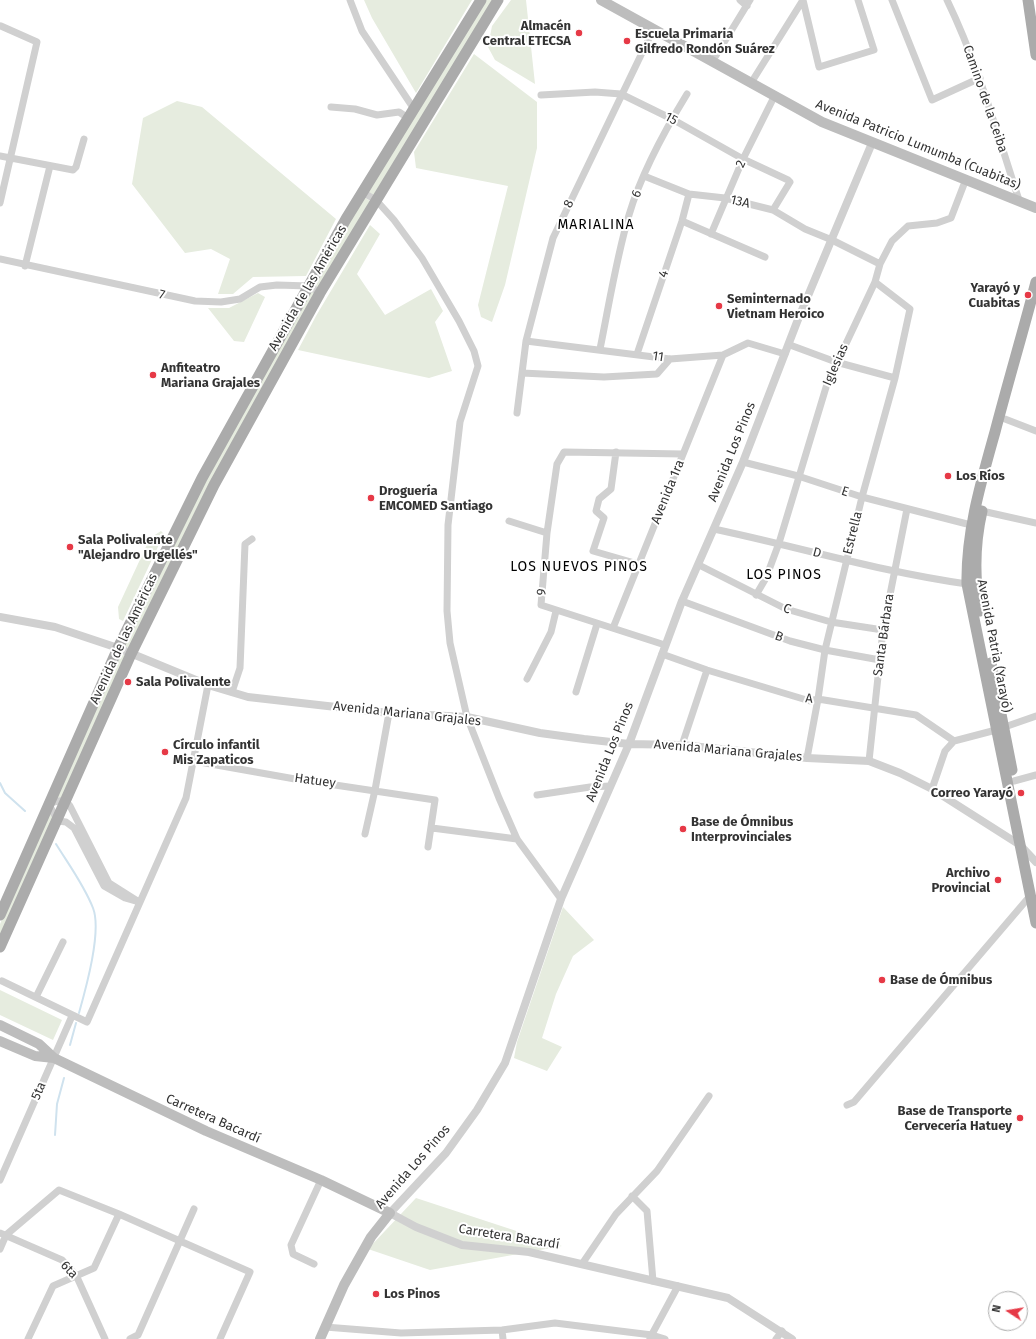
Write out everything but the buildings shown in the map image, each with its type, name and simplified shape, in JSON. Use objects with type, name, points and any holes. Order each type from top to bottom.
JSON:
[{"type":"main road","name":"Avenida de las Américas","points":[[0,915],[118,648],[202,478],[362,192],[481,0]]},
{"type":"main road","name":"Avenida de las Américas","points":[[0,947],[132,654],[214,485],[320,293],[498,0]]},
{"type":"main road","name":"Avenida Patricio Lumumba (Cuabitas)","points":[[601,0],[822,122],[1036,208]]},
{"type":"main road","points":[[1028,0],[1036,55]]},
{"type":"main road","name":"Avenida Patria (Yarayó)","points":[[1036,282],[991,459],[971,526],[967,556],[967,584],[1000,729],[1033,891],[1036,923]]},
{"type":"main road","name":"Avenida Patria (Yarayó)","points":[[1024,848],[1014,781],[1000,729],[975,583],[975,555],[991,459],[1006,419],[1036,312]]},
{"type":"main road","name":"Carretera Bacardí","points":[[0,1025],[39,1044],[54,1058],[206,1131],[320,1180],[390,1213]]},
{"type":"main road","name":"Carretera Bacardí","points":[[0,1041],[35,1056],[54,1058]]},
{"type":"main road","name":"Avenida Los Pinos","points":[[321,1338],[344,1285],[371,1237],[390,1213]]},
{"type":"street","points":[[350,0],[362,31],[411,114]]},
{"type":"street","points":[[712,62],[748,3],[740,0]]},
{"type":"street","points":[[803,0],[819,67],[874,50],[858,0]]},
{"type":"street","points":[[751,83],[803,0]]},
{"type":"street","points":[[892,0],[932,100],[980,78]]},
{"type":"street","name":"Camino de la Ceiba","points":[[948,0],[960,25],[980,78],[1019,200]]},
{"type":"street","points":[[0,26],[37,42],[0,203]]},
{"type":"street","name":"8","points":[[517,413],[526,341],[553,238],[653,30]]},
{"type":"street","name":"15","points":[[541,95],[595,92],[621,94],[672,119],[743,159],[788,180],[790,182],[773,210]]},
{"type":"street","name":"6","points":[[600,349],[629,214],[644,176],[672,119],[687,94]]},
{"type":"street","name":"2","points":[[711,234],[725,198],[775,95]]},
{"type":"street","points":[[331,107],[355,109],[377,115],[399,112],[411,114]]},
{"type":"street","points":[[0,156],[73,170],[76,167],[84,139]]},
{"type":"street","name":"Avenida Los Pinos","points":[[390,1213],[446,1153],[477,1110],[505,1062],[561,899],[629,744],[682,601],[743,462],[785,354],[872,143]]},
{"type":"street","points":[[25,266],[50,166]]},
{"type":"street","name":"13A","points":[[644,176],[689,194],[725,198],[773,210],[806,229],[880,264]]},
{"type":"street","name":"Iglesias","points":[[756,594],[766,578],[778,543],[827,384],[836,362],[875,282],[880,264],[892,241],[908,226],[937,222],[950,218],[966,179]]},
{"type":"street","points":[[362,192],[376,200],[394,220],[422,258],[459,321],[474,352],[478,366],[460,422],[448,525],[447,611],[450,643],[467,717],[499,798],[517,839],[561,899]]},
{"type":"street","name":"4","points":[[637,354],[682,221],[689,194]]},
{"type":"street","points":[[682,221],[765,257]]},
{"type":"street","name":"7","points":[[0,259],[25,266],[195,302],[221,302],[240,299],[260,287],[277,285],[309,286]]},
{"type":"street","name":"Estrella","points":[[807,758],[831,622],[862,497],[894,378],[910,309],[875,282]]},
{"type":"street","points":[[309,286],[320,293]]},
{"type":"street","name":"11","points":[[526,341],[600,349],[670,359],[723,355],[748,343],[785,354]]},
{"type":"street","points":[[790,345],[836,362],[894,378]]},
{"type":"street","name":"Avenida 1ra","points":[[613,628],[723,355]]},
{"type":"street","points":[[522,373],[604,377],[657,374],[670,359]]},
{"type":"street","points":[[1006,419],[1036,431]]},
{"type":"street","name":"9","points":[[616,452],[564,452],[558,464],[547,533],[541,605],[665,645]]},
{"type":"street","points":[[638,564],[593,551],[604,518],[596,511],[599,499],[611,489],[616,452],[683,454]]},
{"type":"street","name":"E","points":[[743,462],[798,476],[862,497],[971,526]]},
{"type":"street","name":"Santa Bárbara","points":[[869,761],[883,630],[893,572],[907,509]]},
{"type":"street","points":[[982,511],[1036,523]]},
{"type":"street","points":[[509,521],[547,533]]},
{"type":"street","name":"D","points":[[714,529],[778,543],[893,572],[967,584]]},
{"type":"street","points":[[232,692],[240,668],[245,544],[252,539]]},
{"type":"street","name":"C","points":[[699,565],[786,609],[831,622],[883,630]]},
{"type":"street","name":"B","points":[[682,601],[790,641],[825,650],[880,660]]},
{"type":"street","points":[[527,679],[551,632],[556,611]]},
{"type":"street","name":"Avenida Mariana Grajales","points":[[0,617],[55,627],[118,648],[208,685],[248,697],[389,713],[467,717],[540,733],[629,744],[682,745],[807,758],[869,761],[932,788],[1024,848],[1036,862]]},
{"type":"street","points":[[576,692],[597,624]]},
{"type":"street","name":"A","points":[[662,654],[707,670],[810,701],[818,699],[916,715],[954,741]]},
{"type":"street","points":[[682,745],[707,670]]},
{"type":"street","points":[[2,981],[87,1022],[186,798],[208,685]]},
{"type":"street","points":[[365,834],[375,790],[389,713]]},
{"type":"street","points":[[932,788],[945,751],[954,741],[1000,729],[1036,716]]},
{"type":"street","name":"Hatuey","points":[[194,761],[294,779],[435,800],[432,828]]},
{"type":"street","points":[[1014,781],[1036,775]]},
{"type":"street","points":[[537,795],[590,787],[610,786]]},
{"type":"street","points":[[66,800],[69,803],[109,883],[139,902],[126,898],[104,886],[74,828],[66,822],[57,820],[48,804],[66,800]]},
{"type":"street","points":[[428,847],[432,828],[517,839]]},
{"type":"street","points":[[847,1105],[854,1102],[1033,891]]},
{"type":"street","points":[[36,997],[62,942]]},
{"type":"street","name":"5ta","points":[[0,1180],[72,1016]]},
{"type":"street","points":[[582,1264],[616,1214],[657,1171],[709,1096]]},
{"type":"street","points":[[314,1264],[293,1254],[291,1245],[320,1180]]},
{"type":"street","points":[[0,1249],[3,1234],[59,1190],[119,1214],[250,1272],[220,1339]]},
{"type":"street","points":[[632,1196],[647,1211],[653,1281]]},
{"type":"street","points":[[130,1339],[138,1335],[194,1209]]},
{"type":"street","name":"Carretera Bacardí","points":[[390,1213],[416,1227],[462,1245],[529,1252],[728,1298],[782,1331],[792,1339]]},
{"type":"street","points":[[28,1339],[53,1286],[94,1268],[119,1214]]},
{"type":"street","name":"6ta","points":[[3,1234],[62,1260],[76,1275],[105,1339]]},
{"type":"street","points":[[650,1337],[678,1286]]},
{"type":"street","points":[[325,1327],[401,1333],[502,1330],[556,1323],[665,1339]]},
{"type":"street","points":[[502,1330],[503,1339]]},
{"type":"street","points":[[776,1339],[782,1331]]},
{"type":"shaded area","points":[[364,0],[472,0],[416,93],[372,18]]},
{"type":"shaded area","points":[[486,0],[493,0],[373,196],[367,192]]},
{"type":"shaded area","points":[[511,0],[526,0],[535,84],[495,60],[488,47],[492,26]]},
{"type":"shaded area","points":[[474,54],[537,102],[537,148],[505,285],[492,322],[481,317],[478,305],[508,186],[416,168],[414,152]]},
{"type":"shaded area","points":[[177,101],[202,107],[336,219],[306,276],[253,277],[233,294],[218,294],[230,259],[211,249],[185,253],[132,184],[143,118]]},
{"type":"shaded area","points":[[364,197],[370,201],[318,289],[313,286]]},
{"type":"shaded area","points":[[370,225],[380,234],[357,274],[385,315],[431,289],[443,311],[435,322],[452,371],[429,378],[298,350],[316,316]]},
{"type":"shaded area","points":[[311,291],[316,293],[129,648],[124,646],[195,500]]},
{"type":"shaded area","points":[[258,293],[265,297],[244,342],[234,341],[208,308],[229,308]]},
{"type":"shaded area","points":[[161,531],[164,534],[123,621],[119,619],[118,607],[150,538]]},
{"type":"shaded area","points":[[120,653],[126,656],[62,797],[55,799]]},
{"type":"shaded area","points":[[49,811],[53,818],[0,938],[0,924]]},
{"type":"shaded area","points":[[563,907],[594,940],[573,956],[556,994],[542,1038],[562,1047],[547,1071],[514,1058],[517,1042]]},
{"type":"shaded area","points":[[0,990],[62,1020],[53,1040],[0,1015]]},
{"type":"shaded area","points":[[416,1198],[562,1246],[430,1270],[368,1249]]},
{"type":"waterway","points":[[0,783],[5,793],[25,811]]},
{"type":"waterway","points":[[56,844],[85,891],[93,908],[95,918],[96,931],[92,960],[79,1013]]},
{"type":"waterway","points":[[70,1045],[76,1023]]},
{"type":"waterway","points":[[55,1135],[57,1104],[64,1078]]},
{"type":"place","name":"Almacén Central ETECSA","points":[[579,33]]},
{"type":"place","name":"Escuela Primaria Gilfredo Rondón Suárez","points":[[627,41]]},
{"type":"place","name":"Yarayó y Cuabitas","points":[[1028,295]]},
{"type":"place","name":"Seminternado Vietnam Heroico","points":[[719,306]]},
{"type":"place","name":"Anfiteatro Mariana Grajales","points":[[153,375]]},
{"type":"place","name":"Los Ríos","points":[[948,476]]},
{"type":"place","name":"Droguería EMCOMED Santiago","points":[[371,498]]},
{"type":"place","name":"Sala Polivalente \"Alejandro Urgellés\"","points":[[70,547]]},
{"type":"place","name":"Sala Polivalente","points":[[128,682]]},
{"type":"place","name":"Círculo infantil Mis Zapaticos","points":[[165,752]]},
{"type":"place","name":"Correo Yarayó","points":[[1021,793]]},
{"type":"place","name":"Base de Ómnibus Interprovinciales","points":[[683,829]]},
{"type":"place","name":"Archivo Provincial","points":[[998,880]]},
{"type":"place","name":"Base de Ómnibus","points":[[882,980]]},
{"type":"place","name":"Base de Transporte Cervecería Hatuey","points":[[1020,1118]]},
{"type":"place","name":"Los Pinos","points":[[376,1294]]},
{"type":"district","name":"MARIALINA","points":[[596,225]]},
{"type":"district","name":"LOS NUEVOS PINOS","points":[[579,567]]},
{"type":"district","name":"LOS PINOS","points":[[784,575]]}]
